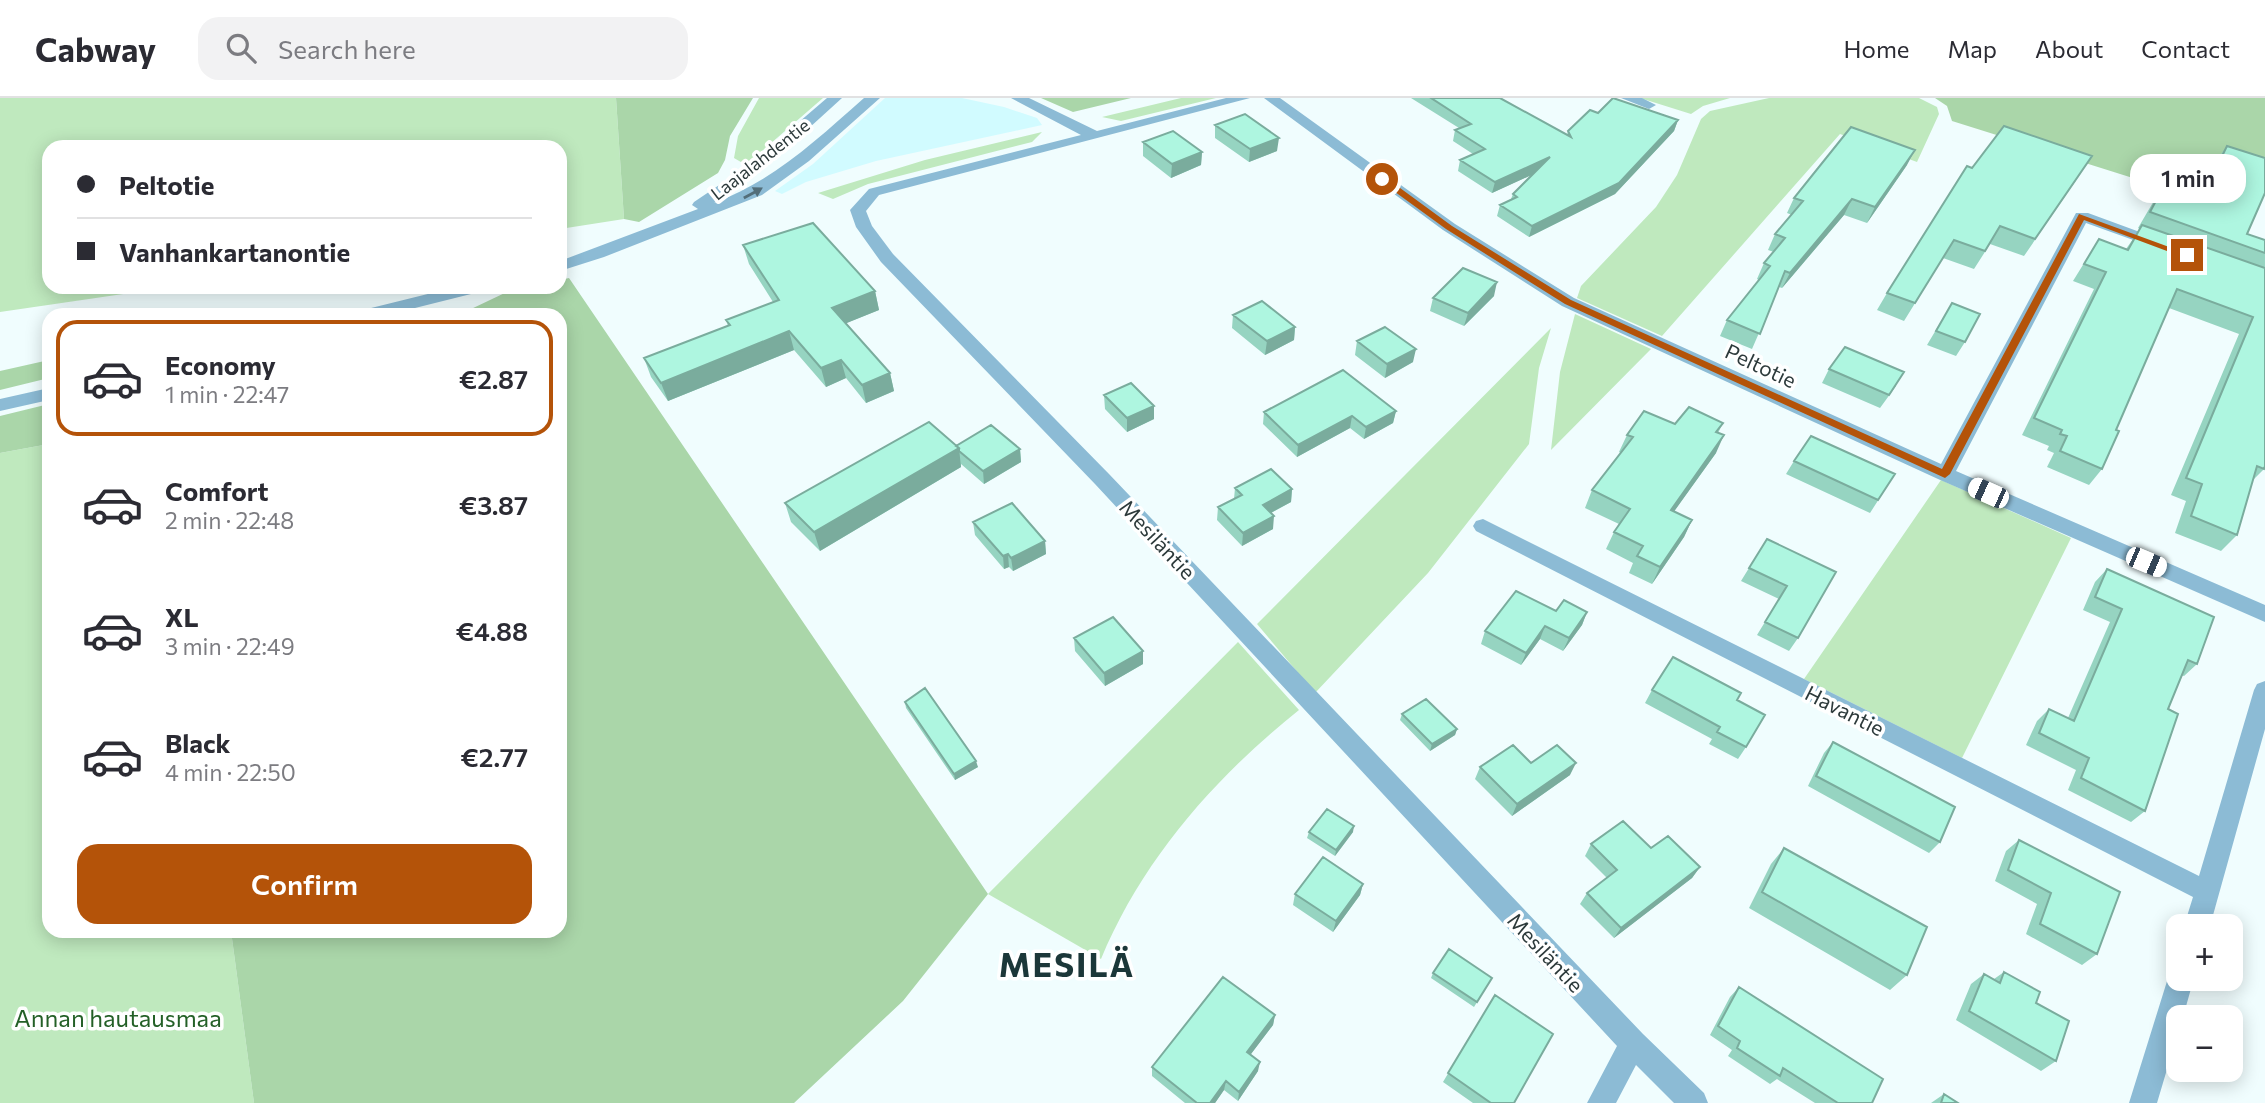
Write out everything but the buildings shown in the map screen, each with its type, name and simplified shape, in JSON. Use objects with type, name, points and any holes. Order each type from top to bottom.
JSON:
[{"type":"street","name":"Laajalahdentie","points":[[645,237],[737,182],[835,98]]},
{"type":"street","name":"Laajalahdentie","points":[[567,264],[645,237],[757,192],[804,158],[873,98]]},
{"type":"street","points":[[1018,98],[1091,134],[1243,98]]},
{"type":"street","name":"Peltotie","points":[[1272,98],[1449,228],[1568,302],[1945,474],[2265,614]]},
{"type":"street","points":[[1628,98],[1649,104]]},
{"type":"street","name":"Mesiläntie","points":[[1091,134],[874,192],[858,210],[864,227],[887,258],[1102,479],[1633,1043],[1694,1103]]},
{"type":"street","points":[[1945,474],[2082,216],[2174,250]]},
{"type":"street","points":[[393,308],[449,294]]},
{"type":"street","points":[[0,405],[42,396]]},
{"type":"street","name":"Havantie","points":[[1483,526],[2207,892]]},
{"type":"street","points":[[2201,914],[2265,690]]},
{"type":"street","points":[[2143,1103],[2177,991]]},
{"type":"street","points":[[1601,1103],[1633,1043]]},
{"type":"shaded area","points":[[885,98],[962,98],[1004,107],[1037,118],[1042,125],[876,161],[806,182],[782,194],[775,191],[813,164]]},
{"type":"green space","points":[[0,98],[616,98],[624,219],[567,228],[567,140],[42,140],[42,294],[123,294],[0,312]]},
{"type":"green space","points":[[616,98],[753,98],[730,136],[725,160],[718,173],[639,222],[624,219]]},
{"type":"green space","points":[[759,98],[823,98],[746,165],[734,158],[738,136]]},
{"type":"green space","points":[[1041,98],[1131,98],[1073,112]]},
{"type":"green space","points":[[1181,98],[1216,98],[1121,121],[1102,117]]},
{"type":"green space","points":[[1640,98],[1730,98],[1703,106],[1691,114]]},
{"type":"green space","points":[[1769,98],[1919,98],[1937,107],[1939,114],[1917,162],[1840,134],[1662,336],[1577,298],[1581,286],[1656,207],[1677,175],[1701,119],[1710,111]]},
{"type":"green space","points":[[1935,98],[2265,98],[2265,182],[2208,165],[2190,196],[1952,121],[1947,106]]},
{"type":"green space","points":[[1042,132],[1032,142],[868,184],[833,199],[818,193],[925,160]]},
{"type":"green space","points":[[567,278],[988,894],[903,1001],[794,1103],[254,1103],[232,938],[567,938],[567,308],[473,308],[502,294],[567,294]]},
{"type":"green space","points":[[1575,314],[1651,349],[1551,450],[1560,372]]},
{"type":"green space","points":[[1551,328],[1539,368],[1529,444],[1428,573],[1315,693],[1257,624]]},
{"type":"green space","points":[[42,362],[42,380],[0,390],[0,371]]},
{"type":"green space","points":[[42,406],[42,445],[0,453],[0,416]]},
{"type":"green space","name":"Annan hautausmaa","points":[[42,445],[42,938],[232,938],[254,1103],[0,1103],[0,453]]},
{"type":"green space","points":[[1941,480],[2071,538],[1962,758],[1804,679]]},
{"type":"green space","points":[[1238,642],[1299,710],[1238,763],[1184,822],[1137,888],[1101,959],[988,894]]},
{"type":"district","name":"MESILÄ","points":[[1067,963]]},
{"type":"route","points":[[1382,179],[1449,228],[1568,302],[1945,474],[2082,216],[2187,255]]}]
